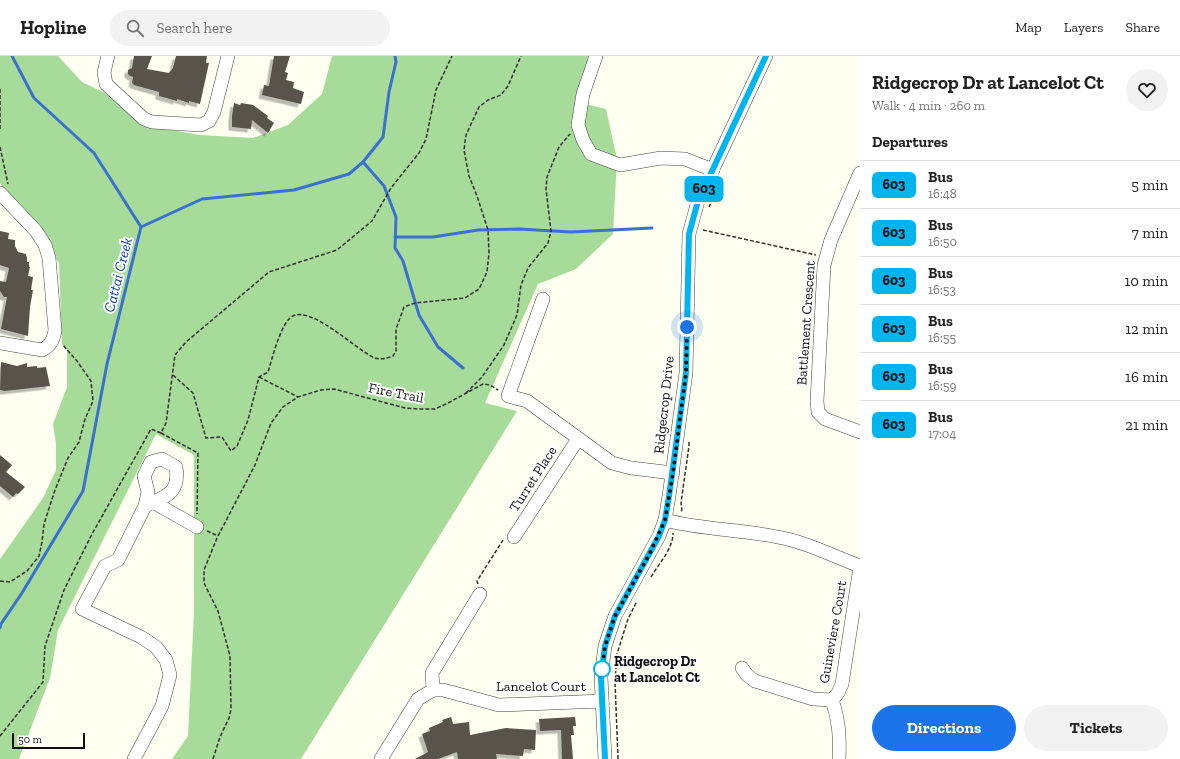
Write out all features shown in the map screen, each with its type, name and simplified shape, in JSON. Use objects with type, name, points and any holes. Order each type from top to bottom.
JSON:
[{"type":"street","points":[[108,56],[104,72],[106,84],[144,119],[152,122],[201,125],[209,121],[214,112],[228,56]]},
{"type":"street","points":[[596,56],[583,94],[578,125],[583,140],[591,154],[620,165],[661,158],[685,159],[713,170]]},
{"type":"street","name":"Ridgecrop Drive","points":[[605,759],[601,677],[605,646],[615,616],[650,553],[665,520],[673,473],[686,373],[689,234],[698,201],[766,56]]},
{"type":"street","name":"Battlement Crescent","points":[[860,173],[831,240],[824,265],[817,401],[818,412],[826,419],[860,432]]},
{"type":"street","points":[[0,343],[42,350],[50,345],[55,330],[49,258],[46,245],[36,231],[1,197]]},
{"type":"street","points":[[543,299],[508,396],[527,401],[612,463],[631,468],[673,473]]},
{"type":"street","name":"Turret Place","points":[[514,537],[578,439]]},
{"type":"street","points":[[134,759],[162,706],[170,675],[166,660],[156,647],[141,637],[82,609],[105,566],[118,560],[149,504],[197,527]]},
{"type":"street","points":[[665,520],[677,523],[744,531],[792,540],[860,567]]},
{"type":"street","name":"Guineviere Court","points":[[832,700],[838,693],[842,684],[860,567]]},
{"type":"street","points":[[381,759],[418,699],[433,690],[432,673],[480,594]]},
{"type":"street","name":"Guineviere Court","points":[[742,668],[755,681],[813,699],[832,700]]},
{"type":"street","name":"Lancelot Court","points":[[433,690],[443,690],[499,705],[602,702]]},
{"type":"street","name":"Guineviere Court","points":[[832,700],[837,714],[839,727],[839,759]]},
{"type":"path","points":[[160,434],[166,423],[175,355],[186,342],[269,272],[337,250],[372,222],[391,188],[419,153],[426,139],[436,90],[452,56]]},
{"type":"path","points":[[172,375],[193,393],[206,438],[222,437],[231,450],[238,446],[248,420],[259,377],[268,372],[284,327],[290,318],[297,314],[307,316],[334,329],[374,357],[384,359],[393,356],[396,351],[396,330],[404,307],[416,303],[465,298],[479,289],[487,272],[489,253],[488,230],[469,176],[464,150],[466,135],[479,107],[488,100],[501,95],[508,86],[520,56]]},
{"type":"path","points":[[0,89],[0,131]]},
{"type":"path","points":[[465,394],[482,377],[504,345],[516,315],[521,285],[528,268],[548,244],[551,231],[546,189],[547,177],[559,147],[578,125]]},
{"type":"path","points":[[0,147],[6,175]]},
{"type":"path","points":[[691,227],[826,257]]},
{"type":"path","points":[[0,581],[10,582],[27,572],[38,556],[42,542],[44,524],[55,490],[68,458],[79,442],[85,419],[93,401],[91,381],[77,361],[54,335]]},
{"type":"path","points":[[259,377],[298,397]]},
{"type":"path","name":"Fire Trail","points":[[213,759],[231,709],[230,656],[218,612],[204,583],[204,570],[218,536],[255,464],[271,423],[283,407],[298,397],[321,390],[334,389],[405,408],[419,410],[435,408],[448,404],[483,384],[490,385],[508,396]]},
{"type":"path","points":[[0,736],[42,682],[45,646],[64,590],[92,534],[151,429],[198,453],[197,527]]},
{"type":"path","points":[[480,594],[477,581],[504,538],[514,537]]},
{"type":"green space","points":[[0,56],[58,56],[82,82],[105,93],[142,125],[200,135],[253,138],[288,125],[322,94],[332,56],[594,56],[581,103],[606,109],[617,159],[613,234],[576,269],[538,284],[485,403],[517,411],[301,759],[172,759],[188,736],[194,611],[194,455],[156,434],[58,630],[50,678],[19,759],[0,759],[0,559],[43,498],[56,470],[56,444],[53,424],[67,387],[67,349],[62,344],[59,263],[0,183]]},
{"type":"building","points":[[134,56],[152,56],[147,69],[169,73],[173,68],[176,56],[207,56],[206,63],[209,63],[200,104],[189,101],[189,103],[177,99],[177,101],[159,96],[159,92],[134,85],[132,83],[133,77],[128,74],[128,70],[132,68]]},
{"type":"building","points":[[274,56],[290,56],[285,72],[288,73],[286,80],[294,82],[293,88],[304,92],[301,104],[262,95],[264,85],[269,86]]},
{"type":"building","points":[[234,103],[240,105],[241,103],[253,105],[268,116],[267,118],[274,123],[268,133],[252,120],[251,129],[232,127]]},
{"type":"building","points":[[0,231],[9,233],[8,239],[15,240],[15,246],[18,252],[26,254],[27,262],[29,262],[30,267],[28,276],[33,277],[28,336],[1,329],[7,297],[4,297],[0,291],[0,281],[6,282],[9,268],[0,265]]},
{"type":"building","points":[[1,362],[17,366],[27,363],[27,367],[46,367],[50,386],[5,391],[0,390]]},
{"type":"building","points":[[0,455],[12,465],[6,472],[25,487],[13,497],[0,486]]},
{"type":"building","points":[[451,717],[453,724],[469,722],[470,735],[506,728],[536,730],[535,750],[524,749],[523,756],[496,754],[497,759],[458,759],[457,752],[438,759],[415,759],[428,752],[422,734],[430,731],[429,728],[443,722],[442,720]]},
{"type":"building","points":[[575,717],[576,726],[573,726],[574,735],[571,735],[573,759],[562,759],[561,730],[540,731],[539,719]]},
{"type":"waterway","points":[[12,56],[34,98],[94,153],[141,227]]},
{"type":"waterway","name":"Cattai Creek","points":[[0,628],[1,624],[22,593],[83,491],[107,364],[141,227],[202,199],[294,190],[349,174],[363,162],[383,137],[389,92],[396,62],[395,56]]},
{"type":"waterway","points":[[363,162],[384,186],[396,217],[395,248],[403,261],[419,315],[438,347],[463,368]]},
{"type":"waterway","points":[[395,237],[433,237],[478,230],[519,229],[571,232],[652,228]]},
{"type":"bus line","name":"603","points":[[605,759],[601,677],[605,646],[615,616],[659,536],[665,520],[673,473],[686,373],[689,234],[698,201],[766,56]]},
{"type":"place","name":"Ridgecrop Dr at Lancelot Ct","points":[[602,669]]},
{"type":"route","points":[[602,669],[601,677],[605,646],[615,616],[659,536],[665,520],[673,473],[686,373],[687,327]]}]
